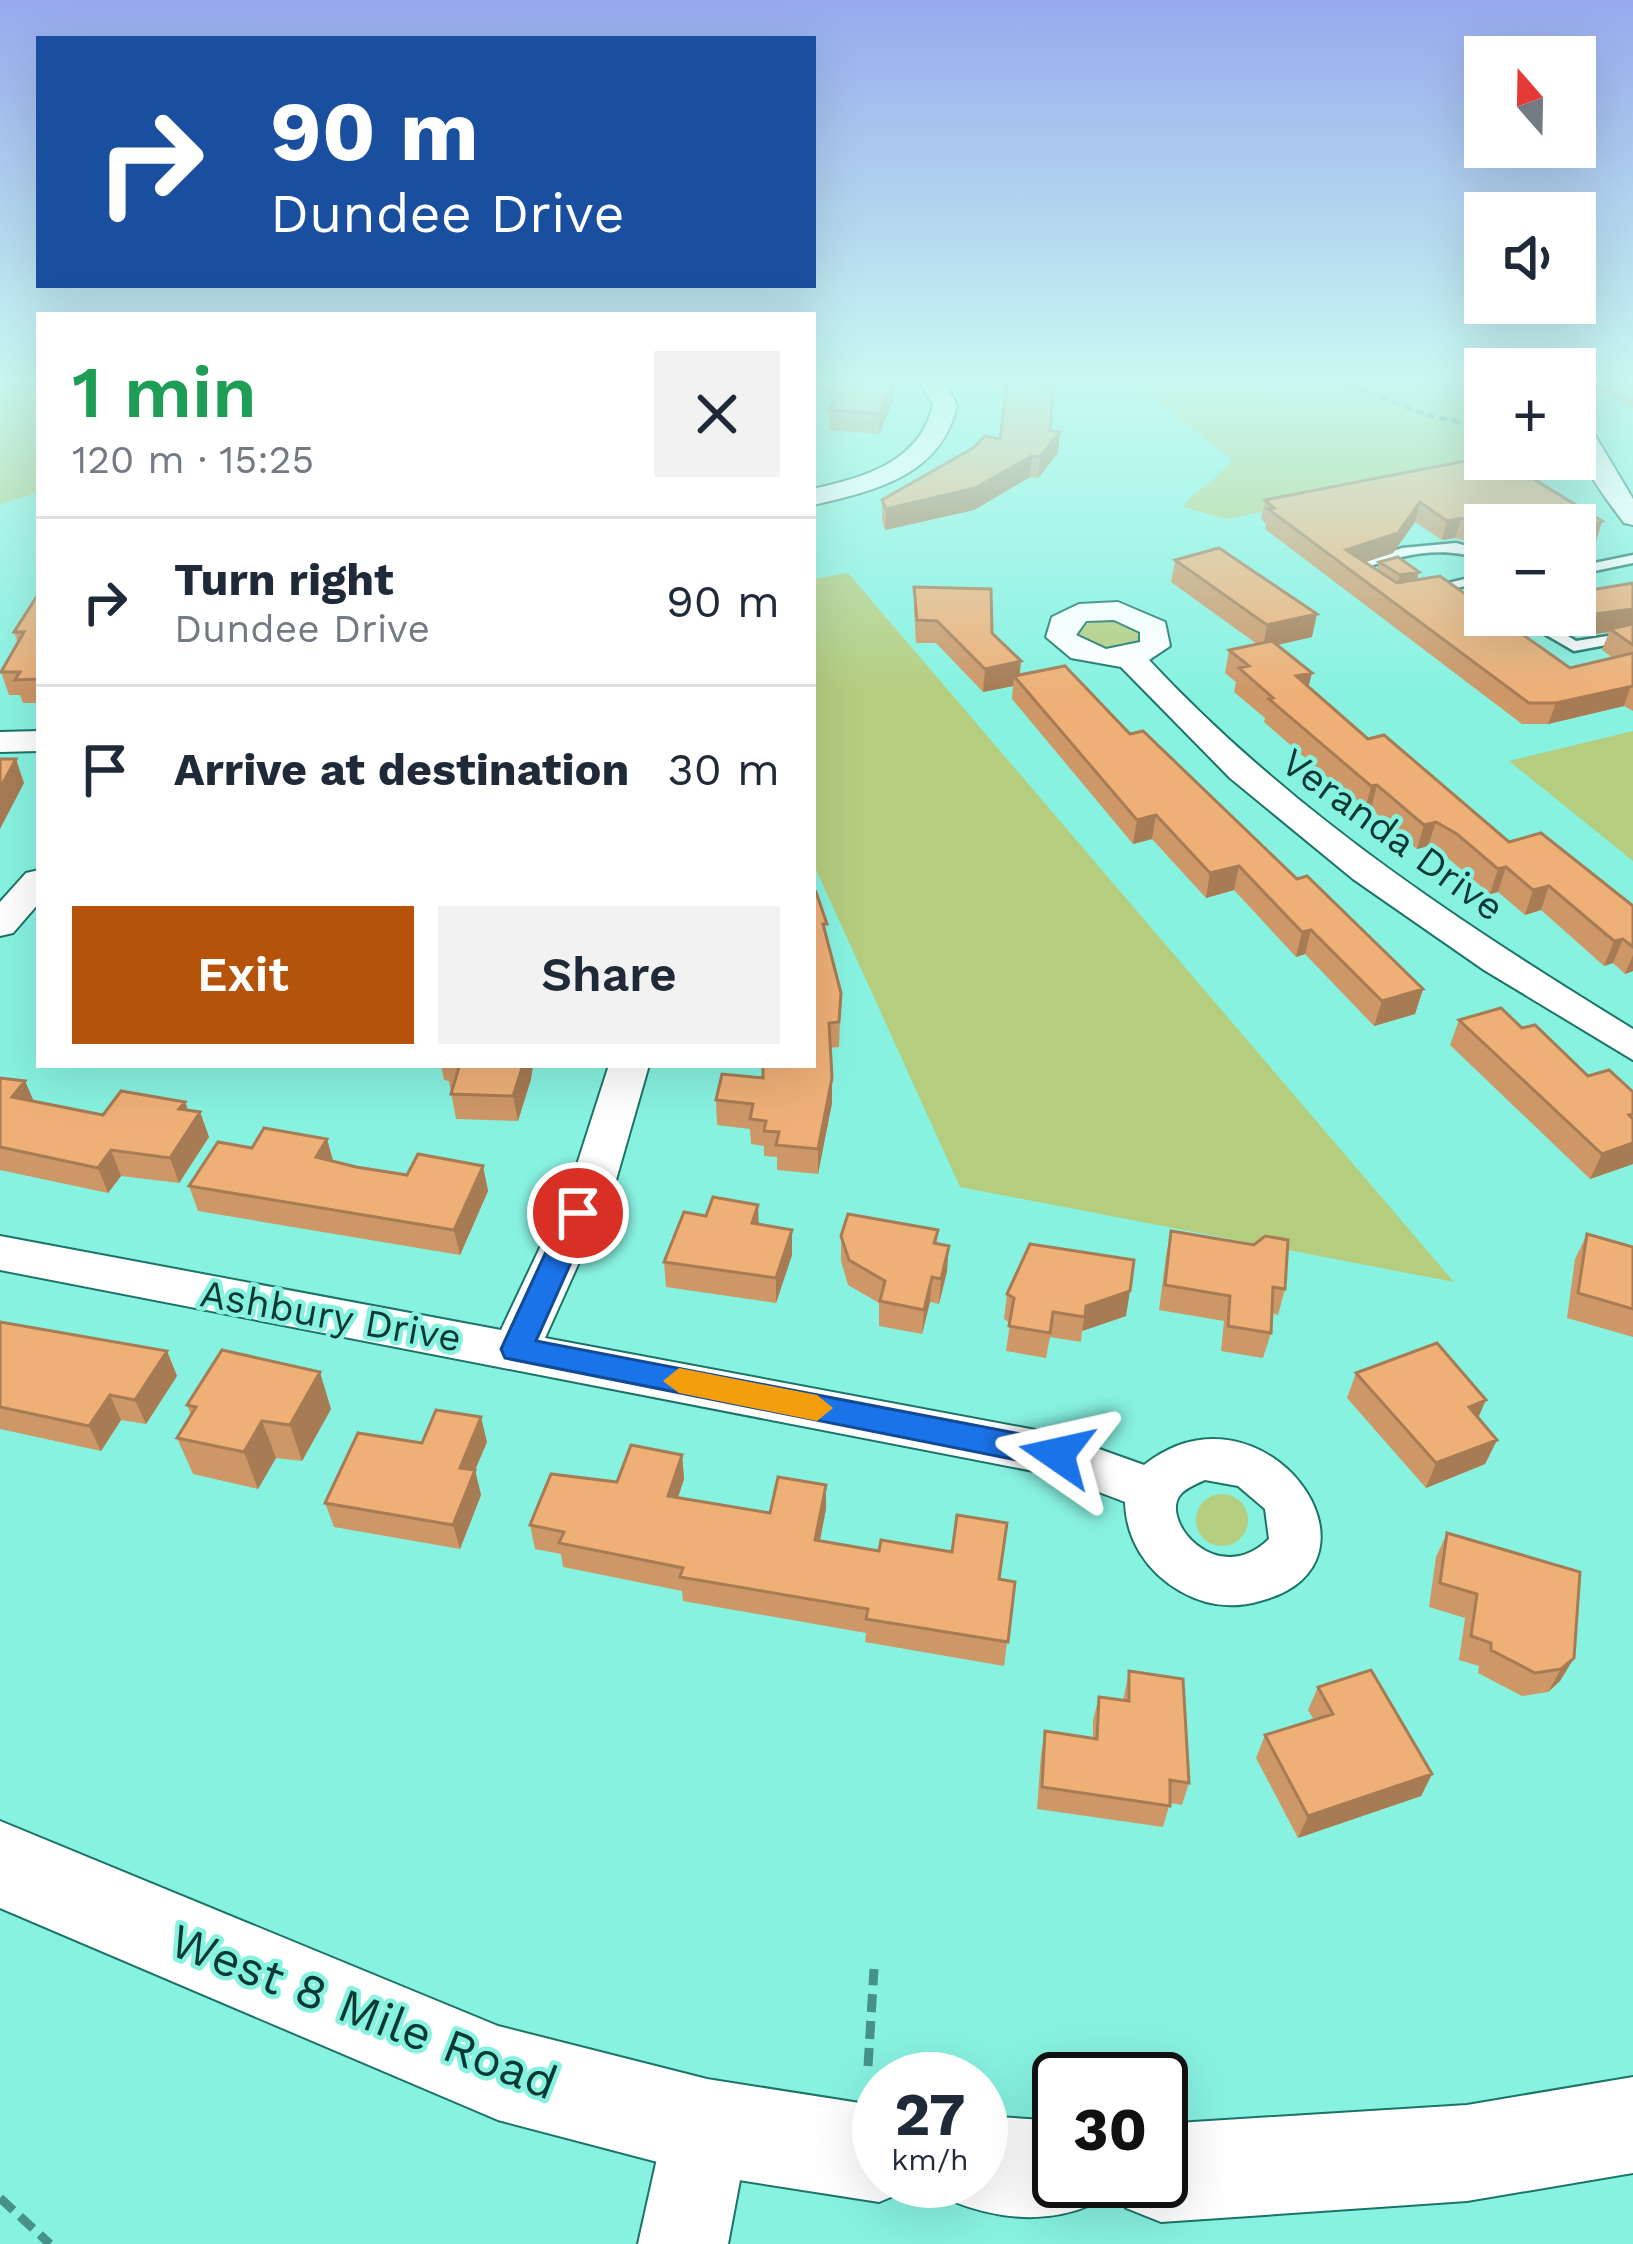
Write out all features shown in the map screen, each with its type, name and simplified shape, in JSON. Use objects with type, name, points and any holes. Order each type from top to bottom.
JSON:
[{"type":"main road","name":"West 8 Mile Road","points":[[0,1864],[498,2073],[707,2128],[852,2112]]},
{"type":"main road","points":[[1188,2172],[1467,2153],[1633,2125]]},
{"type":"street","points":[[816,496],[854,484]]},
{"type":"street","points":[[1609,484],[1633,517]]},
{"type":"street","name":"Veranda Drive","points":[[1130,657],[1207,743],[1322,843],[1633,1047]]},
{"type":"street","points":[[0,742],[36,741]]},
{"type":"street","points":[[0,925],[36,884]]},
{"type":"street","points":[[516,1349],[594,1180],[628,1068]]},
{"type":"street","name":"Ashbury Drive","points":[[0,1253],[1057,1454],[1153,1490]]},
{"type":"street","points":[[683,2244],[707,2128]]},
{"type":"lane","points":[[1381,592],[1354,567],[1454,546],[1464,549]]},
{"type":"lane","points":[[1596,566],[1633,559]]},
{"type":"lane","points":[[1611,563],[1633,577]]},
{"type":"lane","points":[[1400,595],[1464,582]]},
{"type":"lane","points":[[1557,636],[1574,646],[1633,636]]},
{"type":"path","points":[[873,2052],[874,1969]]},
{"type":"path","points":[[0,2198],[50,2244]]},
{"type":"green space","points":[[0,484],[36,484],[36,493],[0,504]]},
{"type":"green space","points":[[1207,484],[1405,484],[1227,519],[1183,507]]},
{"type":"green space","points":[[848,573],[1454,1282],[960,1187],[816,870],[816,578]]},
{"type":"green space","points":[[1109,617],[1142,631],[1140,641],[1103,650],[1077,638],[1076,627]]},
{"type":"green space","points":[[1633,731],[1633,861],[1509,761]]},
{"type":"green space","points":[[1222,1494],[1240,1502],[1248,1520],[1240,1538],[1222,1546],[1204,1538],[1196,1520],[1204,1502]]},
{"type":"building","points":[[910,484],[983,484],[886,509],[882,500]]},
{"type":"building","points":[[1348,484],[1541,484],[1574,504],[1464,504],[1464,519],[1447,521],[1420,502],[1398,533],[1346,550],[1397,583],[1440,576],[1464,593],[1464,636],[1525,636],[1570,668],[1633,653],[1633,686],[1556,703],[1529,703],[1268,509],[1274,508],[1265,500]]},
{"type":"building","points":[[1219,548],[1317,614],[1267,625],[1175,560]]},
{"type":"building","points":[[1398,557],[1419,572],[1400,575],[1379,562]]},
{"type":"building","points":[[1633,583],[1633,609],[1596,614],[1596,589]]},
{"type":"building","points":[[914,587],[991,589],[992,633],[1021,661],[985,669],[937,621],[917,620]]},
{"type":"building","points":[[36,598],[36,679],[15,680],[20,672],[1,672],[24,632],[14,632]]},
{"type":"building","points":[[1633,624],[1633,645],[1610,629]]},
{"type":"building","points":[[1272,641],[1312,673],[1296,676],[1368,739],[1384,735],[1509,842],[1541,833],[1633,906],[1633,947],[1623,939],[1614,941],[1549,886],[1533,890],[1506,867],[1498,869],[1457,834],[1436,822],[1424,825],[1377,785],[1371,786],[1269,699],[1273,698],[1239,668],[1249,666],[1229,650]]},
{"type":"building","points":[[1065,666],[1130,734],[1143,731],[1297,879],[1307,876],[1423,989],[1382,1001],[1311,930],[1302,932],[1239,866],[1210,873],[1156,815],[1137,820],[1014,676]]},
{"type":"building","points":[[0,759],[16,759],[0,788]]},
{"type":"building","points":[[816,892],[841,993],[839,1022],[829,1023],[832,1078],[818,1149],[776,1145],[779,1132],[764,1131],[766,1121],[750,1119],[753,1104],[716,1100],[722,1074],[763,1078],[763,1068],[816,1068]]},
{"type":"building","points":[[1501,1008],[1522,1028],[1535,1025],[1588,1076],[1609,1070],[1633,1092],[1633,1114],[1629,1115],[1633,1143],[1602,1154],[1459,1020]]},
{"type":"building","points":[[459,1068],[522,1068],[513,1096],[451,1094]]},
{"type":"building","points":[[0,1078],[25,1081],[12,1097],[103,1115],[121,1091],[185,1102],[179,1109],[200,1112],[170,1158],[111,1150],[98,1168],[0,1147]]},
{"type":"building","points":[[264,1128],[327,1139],[316,1157],[356,1167],[407,1175],[418,1154],[483,1166],[454,1230],[189,1186],[218,1142],[252,1148]]},
{"type":"building","points":[[713,1197],[758,1205],[752,1223],[792,1230],[776,1278],[664,1262],[684,1212],[706,1216]]},
{"type":"building","points":[[848,1214],[938,1230],[934,1243],[949,1246],[941,1279],[932,1277],[924,1310],[880,1301],[885,1281],[849,1260],[841,1236]]},
{"type":"building","points":[[1171,1231],[1254,1245],[1265,1236],[1288,1240],[1285,1289],[1273,1287],[1271,1333],[1228,1326],[1230,1296],[1165,1285]]},
{"type":"building","points":[[1587,1234],[1633,1247],[1633,1309],[1578,1293]]},
{"type":"building","points":[[1030,1244],[1134,1260],[1130,1291],[1086,1306],[1085,1317],[1053,1312],[1050,1333],[1009,1326],[1014,1298],[1007,1294]]},
{"type":"building","points":[[0,1322],[167,1351],[135,1400],[110,1395],[89,1426],[0,1407]]},
{"type":"building","points":[[1437,1343],[1486,1400],[1469,1407],[1497,1440],[1436,1463],[1356,1373]]},
{"type":"building","points":[[222,1350],[320,1372],[290,1425],[262,1421],[244,1452],[177,1438],[196,1407],[187,1405]]},
{"type":"building","points":[[436,1410],[481,1417],[460,1468],[475,1470],[453,1525],[325,1503],[358,1433],[422,1443]]},
{"type":"building","points":[[631,1445],[682,1455],[668,1496],[770,1513],[778,1477],[826,1485],[815,1540],[879,1551],[881,1540],[952,1552],[957,1515],[1007,1523],[999,1579],[1015,1582],[1008,1642],[866,1619],[868,1609],[680,1577],[683,1568],[559,1543],[564,1532],[530,1525],[551,1474],[617,1482]]},
{"type":"building","points":[[1447,1533],[1580,1572],[1574,1658],[1561,1669],[1535,1673],[1491,1650],[1491,1643],[1471,1636],[1477,1594],[1440,1583]]},
{"type":"building","points":[[1371,1670],[1432,1774],[1308,1816],[1265,1735],[1333,1714],[1318,1687]]},
{"type":"building","points":[[1129,1671],[1183,1679],[1189,1783],[1170,1780],[1170,1806],[1042,1787],[1045,1731],[1097,1739],[1099,1697],[1129,1701]]},
{"type":"slow traffic","points":[[679,1381],[817,1408]]},
{"type":"route","points":[[578,1213],[516,1349],[1057,1454]]}]
